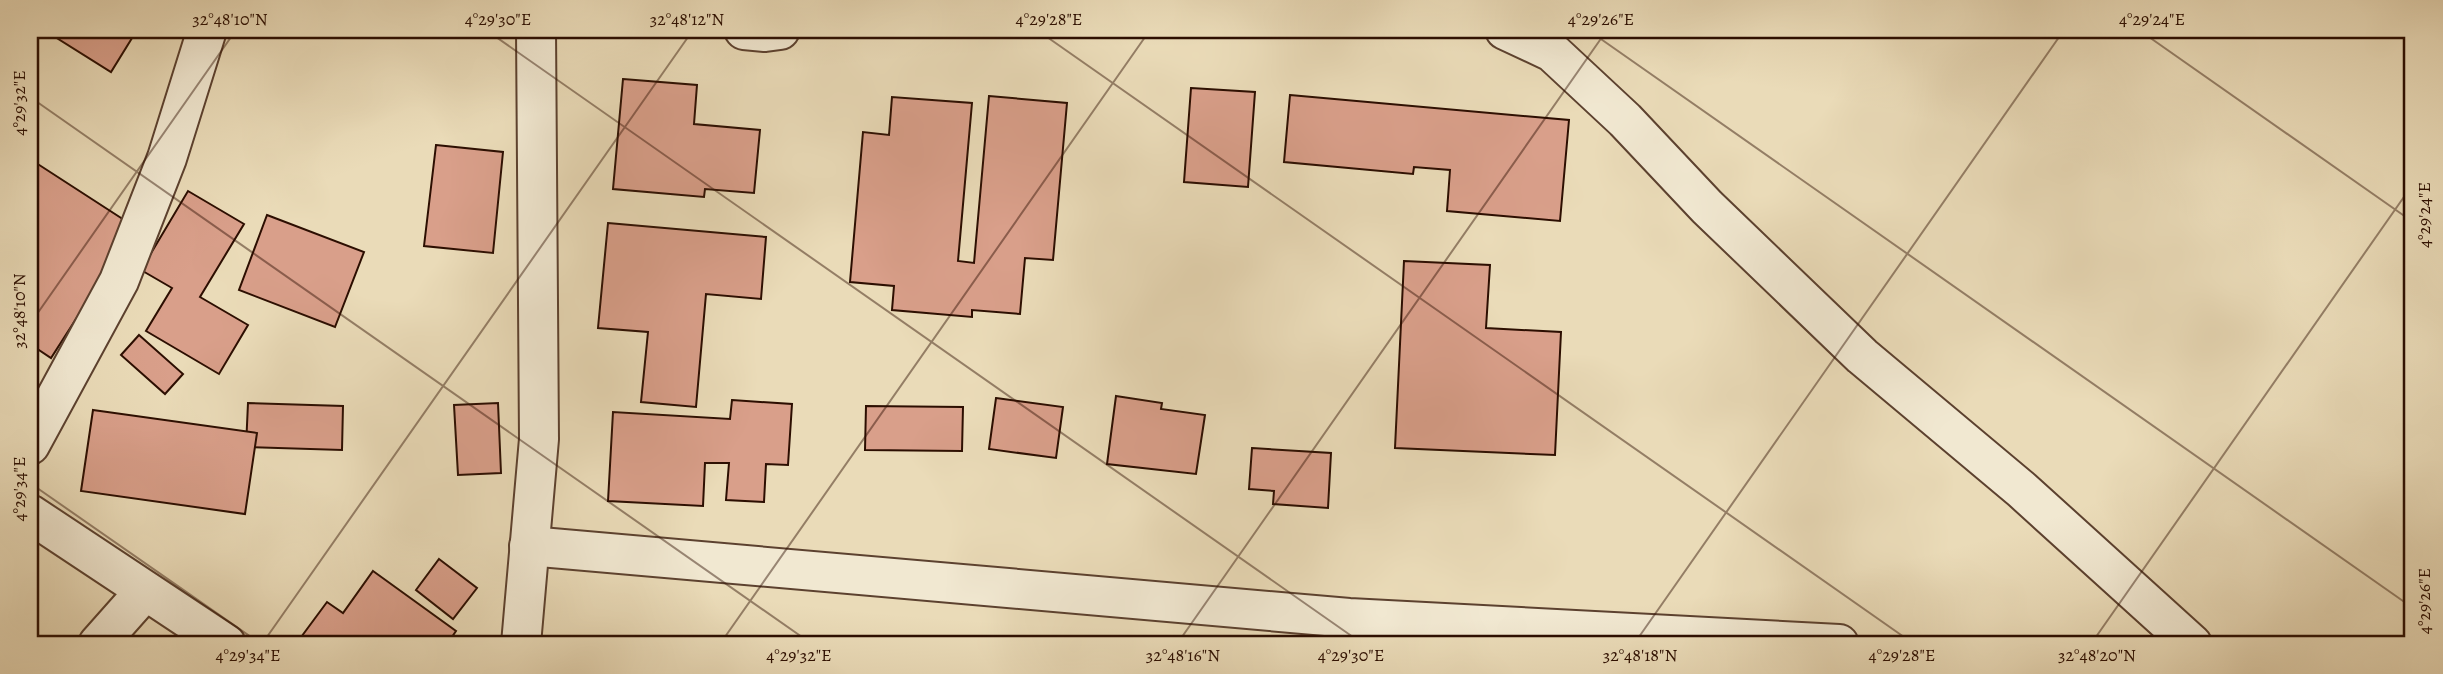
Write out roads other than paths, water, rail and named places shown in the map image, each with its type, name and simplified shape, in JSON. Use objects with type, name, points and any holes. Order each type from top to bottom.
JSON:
[{"type":"street","points":[[30,445],[119,281],[167,158],[207,30]]},
{"type":"street","points":[[521,644],[539,439],[536,30]]},
{"type":"street","points":[[744,30],[780,30]]},
{"type":"street","points":[[1505,30],[1552,52],[1625,120],[1707,207],[1861,356],[2022,490],[2192,644]]},
{"type":"street","points":[[30,514],[226,644]]},
{"type":"street","points":[[529,546],[1349,618],[1839,644]]},
{"type":"street","points":[[97,644],[145,591]]}]
